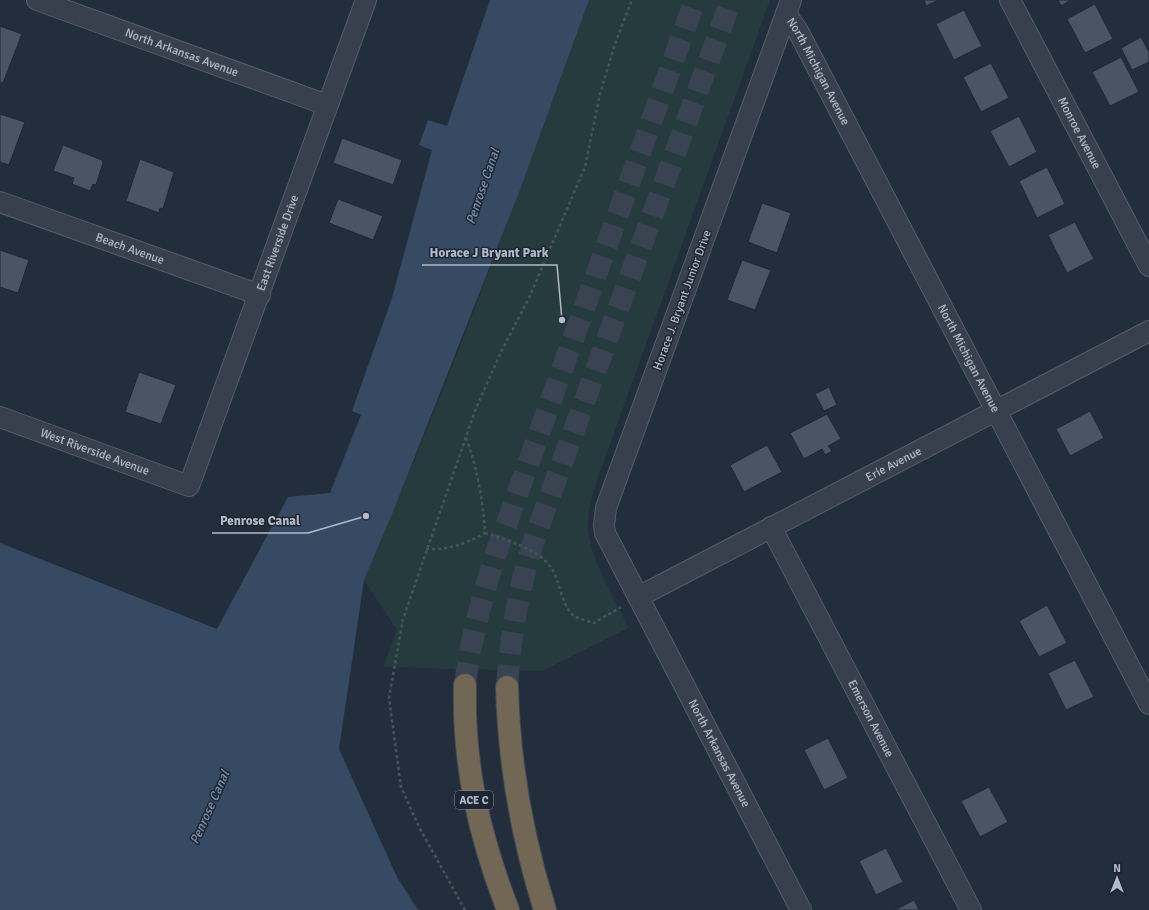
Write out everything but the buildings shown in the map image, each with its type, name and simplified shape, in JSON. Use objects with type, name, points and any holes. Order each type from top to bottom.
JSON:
[{"type":"highway","name":"ACE C","points":[[465,684],[464,722],[474,798],[482,837],[508,910]]},
{"type":"highway","points":[[507,687],[508,724],[517,799],[535,878],[545,910]]},
{"type":"street","name":"North Arkansas Avenue","points":[[37,0],[327,105]]},
{"type":"street","name":"East Riverside Drive","points":[[189,486],[260,295],[366,0]]},
{"type":"street","name":"Monroe Avenue","points":[[1010,0],[1149,266]]},
{"type":"street","name":"North Michigan Avenue","points":[[788,7],[798,31],[1149,704]]},
{"type":"street","name":"Horace J. Bryant Junior Drive","points":[[638,597],[605,533],[604,516],[788,7]]},
{"type":"street","name":"Beach Avenue","points":[[0,202],[260,295]]},
{"type":"street","name":"Erie Avenue","points":[[638,597],[1149,330]]},
{"type":"street","name":"West Riverside Avenue","points":[[0,417],[189,486]]},
{"type":"street","name":"Emerson Avenue","points":[[771,527],[971,910]]},
{"type":"street","name":"North Arkansas Avenue","points":[[638,597],[801,910]]},
{"type":"path","points":[[464,910],[419,827],[401,787],[389,698],[403,619],[426,549],[488,378],[529,298],[585,167],[600,94],[616,41],[632,0]]},
{"type":"path","points":[[466,437],[473,458],[484,510],[485,533]]},
{"type":"path","points":[[426,549],[443,550],[475,539],[485,533],[520,545],[537,555],[550,566],[564,599],[573,615],[594,624],[638,597]]},
{"type":"green space","points":[[589,0],[770,0],[592,496],[588,524],[592,550],[603,577],[629,628],[542,671],[383,667],[397,630],[364,580],[424,437],[481,292]]},
{"type":"water","points":[[490,0],[589,0],[520,190],[393,512],[364,580],[339,749],[397,877],[418,910],[0,910],[0,543],[217,629],[288,497],[330,493],[361,415],[352,411],[392,298],[432,150],[419,145],[428,120],[447,126]]},
{"type":"tunnel","points":[[465,685],[473,636],[495,556],[695,0]]},
{"type":"tunnel","points":[[507,687],[516,611],[524,575],[535,537],[731,0]]},
{"type":"place","name":"Horace J Bryant Park","points":[[562,320]]},
{"type":"place","name":"Penrose Canal","points":[[366,516]]}]
